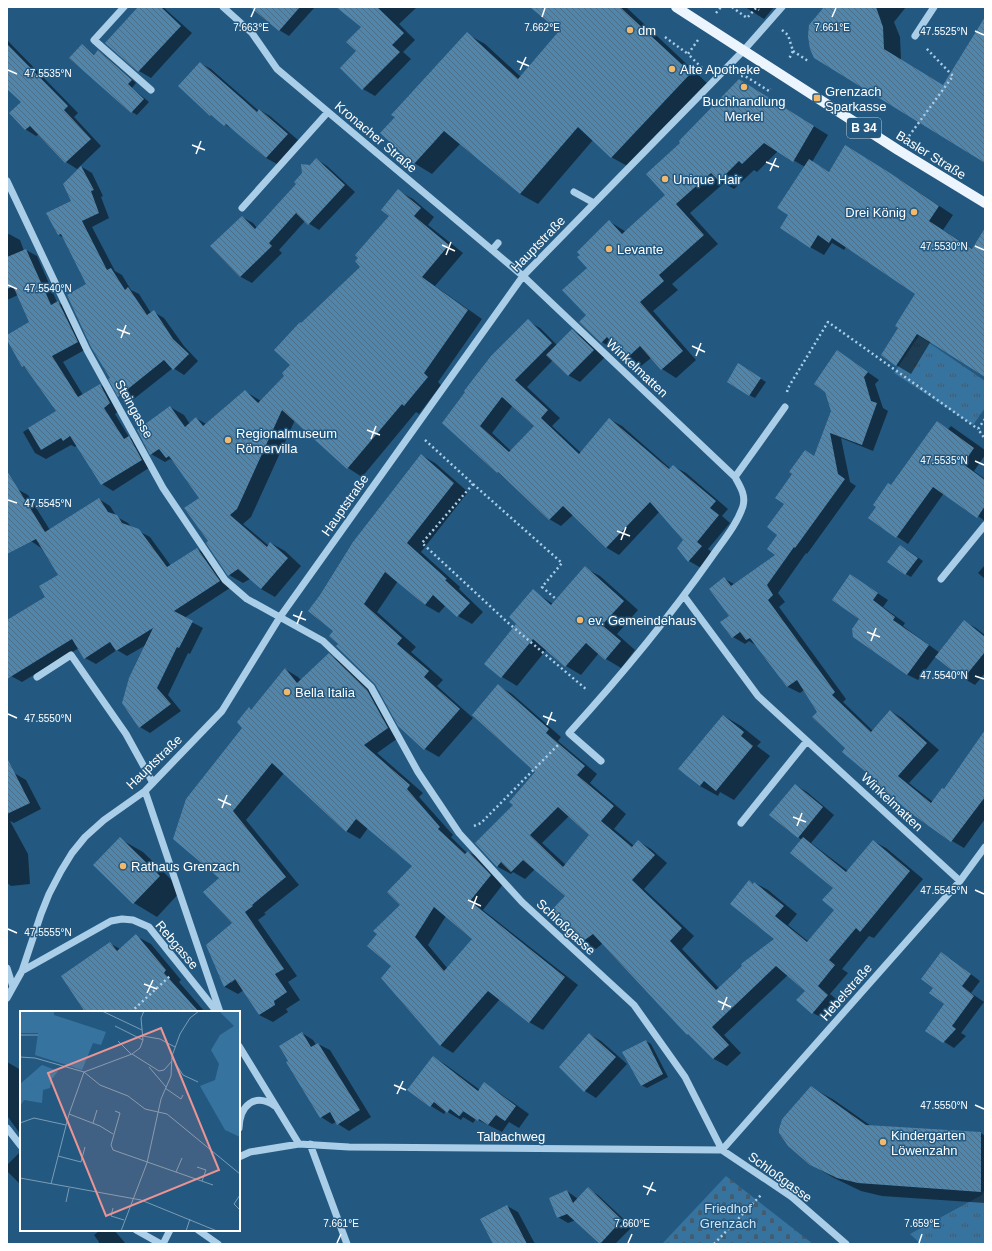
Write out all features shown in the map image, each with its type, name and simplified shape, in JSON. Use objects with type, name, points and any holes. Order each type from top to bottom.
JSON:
[{"type":"main road","name":"B 34","points":[[676,7],[744,50]]},
{"type":"main road","name":"Basler Straße","points":[[744,50],[898,150],[985,203]]},
{"type":"street","points":[[124,7],[94,40],[151,90]]},
{"type":"street","name":"Kronacher Straße","points":[[223,7],[252,33],[277,69],[523,276]]},
{"type":"street","name":"Hauptstraße","points":[[7,998],[22,971],[44,908],[61,871],[72,853],[104,820],[145,791],[222,711],[280,617],[523,276],[744,50],[782,7]]},
{"type":"street","points":[[915,36],[934,7]]},
{"type":"street","points":[[242,208],[328,112]]},
{"type":"street","name":"Steingasse","points":[[7,181],[87,350],[164,488],[224,580],[247,599],[280,617]]},
{"type":"street","points":[[574,192],[594,203]]},
{"type":"street","points":[[492,250],[498,243]]},
{"type":"street","name":"Winkelmatten","points":[[523,276],[736,478],[743,492],[743,505],[736,521],[684,596],[599,700],[569,733]]},
{"type":"street","points":[[736,478],[785,407]]},
{"type":"street","points":[[941,579],[985,525]]},
{"type":"street","name":"Winkelmatten","points":[[684,596],[758,696],[960,881]]},
{"type":"street","name":"Schloßgasse","points":[[280,617],[323,641],[370,687],[418,772],[459,833],[522,902],[634,1005],[685,1077],[722,1150],[792,1198],[846,1244]]},
{"type":"street","points":[[37,677],[71,655],[126,734],[153,783]]},
{"type":"street","points":[[569,733],[601,761]]},
{"type":"street","points":[[741,823],[807,741]]},
{"type":"street","name":"Rebgasse","points":[[145,791],[220,1011]]},
{"type":"street","name":"Hebelstraße","points":[[722,1150],[960,881],[985,847]]},
{"type":"street","name":"Rebgasse","points":[[22,971],[111,921],[122,919],[132,920],[149,927],[216,1011]]},
{"type":"street","points":[[7,968],[13,987]]},
{"type":"street","points":[[240,1048],[299,1144],[250,1152],[240,1157]]},
{"type":"street","points":[[240,1120],[241,1113],[245,1107],[250,1103],[257,1101],[270,1103],[276,1107],[280,1113]]},
{"type":"street","points":[[7,1128],[20,1145]]},
{"type":"street","name":"Talbachweg","points":[[299,1144],[349,1147],[722,1150]]},
{"type":"street","points":[[310,1144],[347,1244]]},
{"type":"street","points":[[138,1231],[162,1244],[169,1231]]},
{"type":"street","points":[[199,1231],[218,1244]]},
{"type":"path","points":[[898,150],[953,76],[915,36]]},
{"type":"path","points":[[665,37],[688,54]]},
{"type":"path","points":[[793,51],[808,60]]},
{"type":"path","points":[[785,407],[788,388],[828,322],[978,429],[985,439]]},
{"type":"path","points":[[978,429],[985,419]]},
{"type":"path","points":[[413,429],[562,563],[542,587],[556,599]]},
{"type":"path","points":[[473,484],[422,543],[506,621],[599,700]]},
{"type":"path","points":[[459,833],[481,824],[569,733]]},
{"type":"path","points":[[132,1011],[180,967]]},
{"type":"path","points":[[714,1244],[772,1184]]},
{"type":"green space","points":[[919,336],[985,381],[985,408],[973,425],[894,373]]},
{"type":"green space","name":"Friedhof Grenzach","points":[[726,1176],[813,1244],[662,1244]]},
{"type":"green space","points":[[985,1189],[985,1244],[921,1244],[910,1234],[982,1195]]},
{"type":"building","points":[[138,7],[161,7],[181,26],[138,72],[105,43]]},
{"type":"building","points":[[250,7],[300,7],[279,31]]},
{"type":"building","points":[[336,7],[377,7],[404,33],[392,45],[400,52],[362,90],[340,68],[356,51],[346,42],[361,27]]},
{"type":"building","points":[[530,7],[620,7],[691,73],[611,158],[578,127],[520,194],[444,131],[414,164],[380,133],[395,117],[391,115],[467,32],[518,79],[559,31]]},
{"type":"building","points":[[824,7],[876,7],[883,27],[884,49],[943,85],[985,17],[985,163],[814,58],[810,49],[808,36],[809,25]]},
{"type":"building","points":[[7,44],[68,106],[64,110],[91,139],[65,163],[30,126],[25,130],[9,113],[21,102],[7,89]]},
{"type":"building","points":[[82,44],[94,55],[98,50],[132,80],[128,84],[144,99],[131,113],[69,58]]},
{"type":"building","points":[[200,62],[257,112],[259,109],[288,134],[266,158],[226,124],[224,126],[211,115],[210,116],[178,86]]},
{"type":"building","points":[[739,79],[814,126],[793,162],[764,143],[742,164],[739,161],[719,181],[711,173],[676,204],[704,235],[659,275],[664,281],[640,302],[683,351],[661,370],[640,346],[626,359],[607,337],[601,343],[579,322],[586,315],[562,290],[587,268],[577,257],[580,255],[577,252],[609,220],[622,234],[665,195],[646,174],[680,143],[679,141]]},
{"type":"building","points":[[845,145],[939,206],[929,221],[972,249],[985,228],[985,377],[917,334],[896,366],[881,355],[898,328],[895,326],[915,294],[832,238],[829,243],[818,235],[810,248],[780,228],[788,215],[777,208],[809,159],[829,172]]},
{"type":"building","points":[[316,158],[345,185],[308,225],[296,213],[269,243],[272,246],[240,277],[210,246],[242,216],[255,229],[296,184],[294,182],[302,173],[301,164],[310,165]]},
{"type":"building","points":[[81,166],[94,190],[91,191],[99,213],[82,221],[107,270],[111,268],[125,290],[128,287],[147,315],[154,310],[173,339],[189,354],[173,370],[164,360],[118,397],[108,379],[110,378],[91,347],[67,295],[86,284],[61,234],[58,235],[46,213],[71,201],[63,184]]},
{"type":"building","points":[[398,189],[421,208],[414,216],[449,245],[422,277],[468,310],[424,373],[428,377],[404,406],[402,404],[347,469],[282,410],[237,509],[230,515],[267,547],[270,542],[288,558],[261,589],[238,569],[228,576],[206,543],[208,541],[184,508],[199,498],[169,456],[166,458],[159,449],[150,455],[137,430],[170,406],[185,427],[196,417],[203,426],[245,390],[258,403],[284,376],[282,373],[290,365],[274,350],[300,322],[301,323],[360,267],[355,261],[358,258],[355,255],[389,216],[381,210]]},
{"type":"building","points":[[26,249],[51,305],[58,301],[78,342],[52,356],[78,397],[100,384],[110,403],[104,408],[124,439],[129,436],[142,460],[101,485],[70,436],[63,441],[61,438],[41,450],[28,428],[56,411],[24,366],[22,367],[7,340],[7,335],[29,322],[13,286],[7,289],[7,257]]},
{"type":"building","points":[[528,319],[552,343],[515,380],[548,410],[541,418],[579,454],[609,418],[669,469],[673,465],[716,501],[710,508],[719,515],[697,542],[702,546],[688,562],[677,548],[683,540],[650,502],[606,548],[563,506],[549,520],[498,472],[497,473],[442,423],[491,356]],"holes":[[[502,397],[534,426],[509,452],[480,426]]]},
{"type":"building","points":[[572,329],[594,350],[568,376],[546,355]]},
{"type":"building","points":[[837,350],[868,372],[864,377],[871,401],[877,403],[862,445],[830,433],[838,474],[845,479],[767,585],[773,595],[768,600],[835,692],[832,695],[871,732],[890,710],[927,743],[898,776],[931,803],[942,788],[944,789],[985,730],[985,797],[951,842],[912,814],[877,784],[878,782],[842,752],[845,748],[812,717],[817,712],[797,680],[787,687],[750,638],[746,640],[740,632],[732,638],[720,622],[729,616],[709,589],[724,577],[731,586],[775,555],[767,549],[777,535],[767,527],[784,504],[775,498],[792,474],[789,472],[805,450],[814,456],[831,411],[825,392],[814,384]]},
{"type":"building","points":[[738,363],[761,378],[749,396],[727,382]]},
{"type":"building","points":[[937,421],[974,448],[963,464],[985,480],[985,506],[977,518],[933,487],[896,538],[868,518],[876,507],[873,505],[888,483],[891,485]]},
{"type":"building","points":[[421,454],[454,483],[407,543],[447,579],[445,580],[470,603],[457,617],[433,595],[425,605],[385,572],[364,604],[402,638],[397,644],[429,671],[424,677],[460,709],[424,750],[398,726],[375,684],[336,646],[338,644],[329,636],[333,631],[308,611],[320,595],[353,542]]},
{"type":"building","points":[[7,471],[45,532],[99,498],[108,512],[117,515],[122,523],[139,529],[167,567],[197,548],[220,581],[174,611],[193,621],[179,648],[177,647],[157,688],[171,704],[139,728],[122,703],[129,678],[153,628],[116,651],[110,642],[84,659],[72,639],[7,679],[7,620],[45,597],[39,586],[58,575],[36,539],[7,554]]},
{"type":"building","points":[[900,545],[918,558],[905,575],[887,562]]},
{"type":"building","points":[[585,566],[624,601],[602,625],[621,641],[605,660],[586,643],[565,667],[533,639],[501,678],[484,664],[516,624],[509,617],[533,589],[551,605]]},
{"type":"building","points":[[850,574],[878,593],[873,600],[895,617],[893,620],[929,645],[907,675],[853,637],[852,629],[859,619],[832,600]]},
{"type":"building","points":[[964,620],[985,637],[985,652],[963,679],[935,657]]},
{"type":"building","points":[[329,653],[367,690],[388,728],[364,745],[410,785],[407,789],[440,827],[438,829],[465,854],[468,851],[491,875],[470,901],[565,977],[529,1023],[488,991],[440,1046],[381,978],[391,966],[367,946],[377,934],[373,931],[400,905],[387,892],[412,866],[356,819],[346,832],[272,763],[233,811],[286,877],[245,912],[284,969],[275,974],[287,992],[274,1001],[275,1005],[259,1015],[235,979],[224,987],[206,945],[232,923],[203,892],[219,878],[173,839],[186,799],[242,728],[237,722],[249,707],[251,710],[285,668],[297,683]],"holes":[[[434,907],[472,939],[444,971],[415,937]]]},
{"type":"building","points":[[498,684],[549,729],[546,733],[585,766],[577,775],[614,806],[601,821],[632,847],[638,840],[655,855],[632,880],[682,928],[670,941],[716,990],[742,966],[741,964],[774,939],[730,904],[749,880],[753,884],[754,882],[784,906],[775,916],[807,942],[834,910],[822,900],[833,888],[790,853],[803,837],[846,872],[873,840],[910,871],[860,932],[856,928],[829,960],[835,965],[818,986],[828,995],[812,1014],[796,1000],[805,991],[776,966],[712,1027],[729,1045],[713,1059],[688,1034],[687,1035],[593,934],[582,942],[549,913],[565,896],[523,860],[511,872],[501,862],[497,867],[475,843],[513,805],[509,802],[535,772],[472,715]],"holes":[[[558,807],[589,835],[563,867],[530,835]]]},
{"type":"building","points":[[723,715],[744,732],[741,736],[753,746],[716,791],[704,781],[700,786],[678,769]]},
{"type":"building","points":[[7,758],[30,803],[7,814]]},
{"type":"building","points":[[795,784],[823,807],[798,838],[769,815]]},
{"type":"building","points":[[120,837],[160,876],[133,904],[93,865]]},
{"type":"building","points":[[136,934],[166,970],[164,973],[198,1011],[84,1011],[61,976],[110,942],[117,951]]},
{"type":"building","points":[[941,952],[971,974],[962,986],[974,996],[952,1026],[956,1029],[943,1043],[925,1031],[944,1004],[929,993],[933,988],[921,979]]},
{"type":"building","points":[[302,1032],[311,1047],[318,1043],[360,1110],[337,1125],[330,1112],[320,1118],[286,1062],[288,1061],[279,1046]]},
{"type":"building","points":[[589,1033],[616,1057],[584,1092],[559,1067]]},
{"type":"building","points":[[646,1040],[663,1074],[641,1086],[622,1052]]},
{"type":"building","points":[[433,1056],[478,1091],[484,1082],[516,1106],[505,1121],[496,1115],[488,1125],[479,1119],[478,1121],[463,1111],[459,1116],[450,1109],[447,1113],[434,1102],[430,1107],[407,1090]]},
{"type":"building","name":"Kindergarten Löwenzahn","points":[[811,1086],[866,1125],[981,1132],[981,1192],[858,1183],[837,1178],[810,1165],[788,1146],[779,1133],[779,1129],[782,1119]]},
{"type":"building","points":[[588,1187],[622,1220],[600,1244],[567,1214],[557,1218],[549,1198],[567,1190],[573,1203]]},
{"type":"building","points":[[507,1205],[527,1244],[493,1244],[480,1219]]},
{"type":"place","name":"dm","points":[[630,30]]},
{"type":"place","name":"Alte Apotheke","points":[[672,69]]},
{"type":"place","name":"Buchhandlung Merkel","points":[[744,87]]},
{"type":"place","name":"Grenzach Sparkasse","points":[[817,98]]},
{"type":"place","name":"Unique Hair","points":[[665,179]]},
{"type":"place","name":"Drei König","points":[[914,212]]},
{"type":"place","name":"Levante","points":[[609,249]]},
{"type":"place","name":"Regionalmuseum Römervilla","points":[[228,440]]},
{"type":"place","name":"ev. Gemeindehaus","points":[[580,620]]},
{"type":"place","name":"Bella Italia","points":[[287,692]]},
{"type":"place","name":"Rathaus Grenzach","points":[[123,866]]},
{"type":"place","name":"Kindergarten Löwenzahn","points":[[883,1142]]}]
